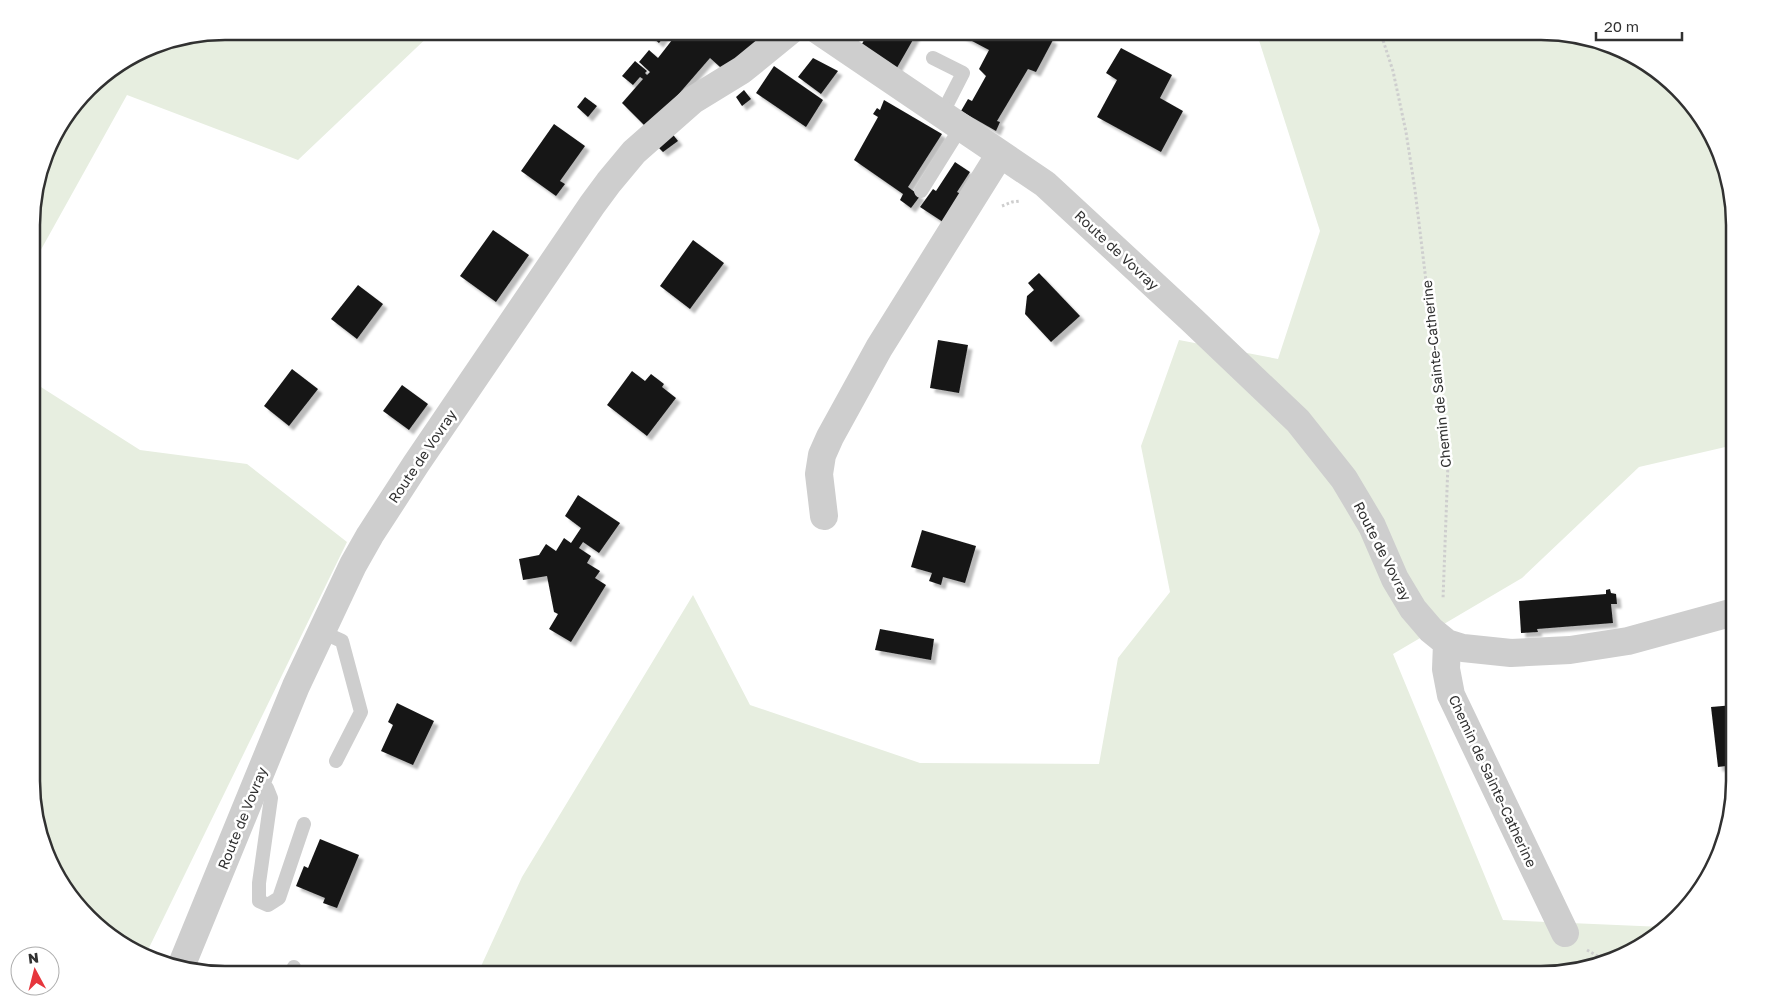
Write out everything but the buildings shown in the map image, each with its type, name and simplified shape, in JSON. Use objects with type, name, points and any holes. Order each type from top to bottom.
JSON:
[{"type":"street","name":"Route de Vovray","points":[[183,961],[296,686],[353,565],[370,535],[444,423],[609,182],[634,152],[693,100],[742,70],[779,40]]},
{"type":"street","name":"Route de Vovray","points":[[831,40],[1045,184],[1298,421],[1344,479],[1372,526],[1395,579],[1413,609],[1431,630],[1447,643],[1463,648],[1511,653],[1570,650],[1628,641],[1726,614]]},
{"type":"street","points":[[824,516],[820,474],[822,455],[830,437],[880,348],[1000,154]]},
{"type":"street","name":"Chemin de Sainte-Catherine","points":[[1447,643],[1446,670],[1451,695],[1565,933]]},
{"type":"lane","points":[[921,191],[951,121],[963,73],[933,58]]},
{"type":"lane","points":[[322,632],[342,640],[361,712],[336,761]]},
{"type":"lane","points":[[257,782],[267,788],[271,798],[259,883],[259,901],[268,905],[279,898],[304,824]]},
{"type":"path","name":"Chemin de Sainte-Catherine","points":[[1383,40],[1393,70],[1406,132],[1415,190],[1448,463],[1443,605],[1438,623],[1447,643]]},
{"type":"path","points":[[998,208],[1012,202],[1040,199],[1061,200]]},
{"type":"shaded area","points":[[213,40],[425,40],[298,160],[127,95],[40,251],[40,213],[46,177],[59,143],[78,112],[94,94],[112,78],[143,59],[177,46]]},
{"type":"shaded area","points":[[1259,40],[1553,40],[1589,46],[1623,59],[1654,78],[1688,112],[1707,143],[1720,177],[1726,213],[1726,447],[1639,467],[1522,578],[1393,654],[1503,920],[1655,927],[1654,928],[1612,952],[1589,960],[1553,966],[481,966],[522,877],[693,595],[750,705],[920,763],[1099,764],[1118,658],[1170,592],[1141,446],[1179,340],[1278,359],[1320,231]]},
{"type":"shaded area","points":[[40,386],[140,450],[247,464],[347,542],[148,949],[143,947],[112,928],[78,894],[59,863],[46,829],[40,793]]}]
